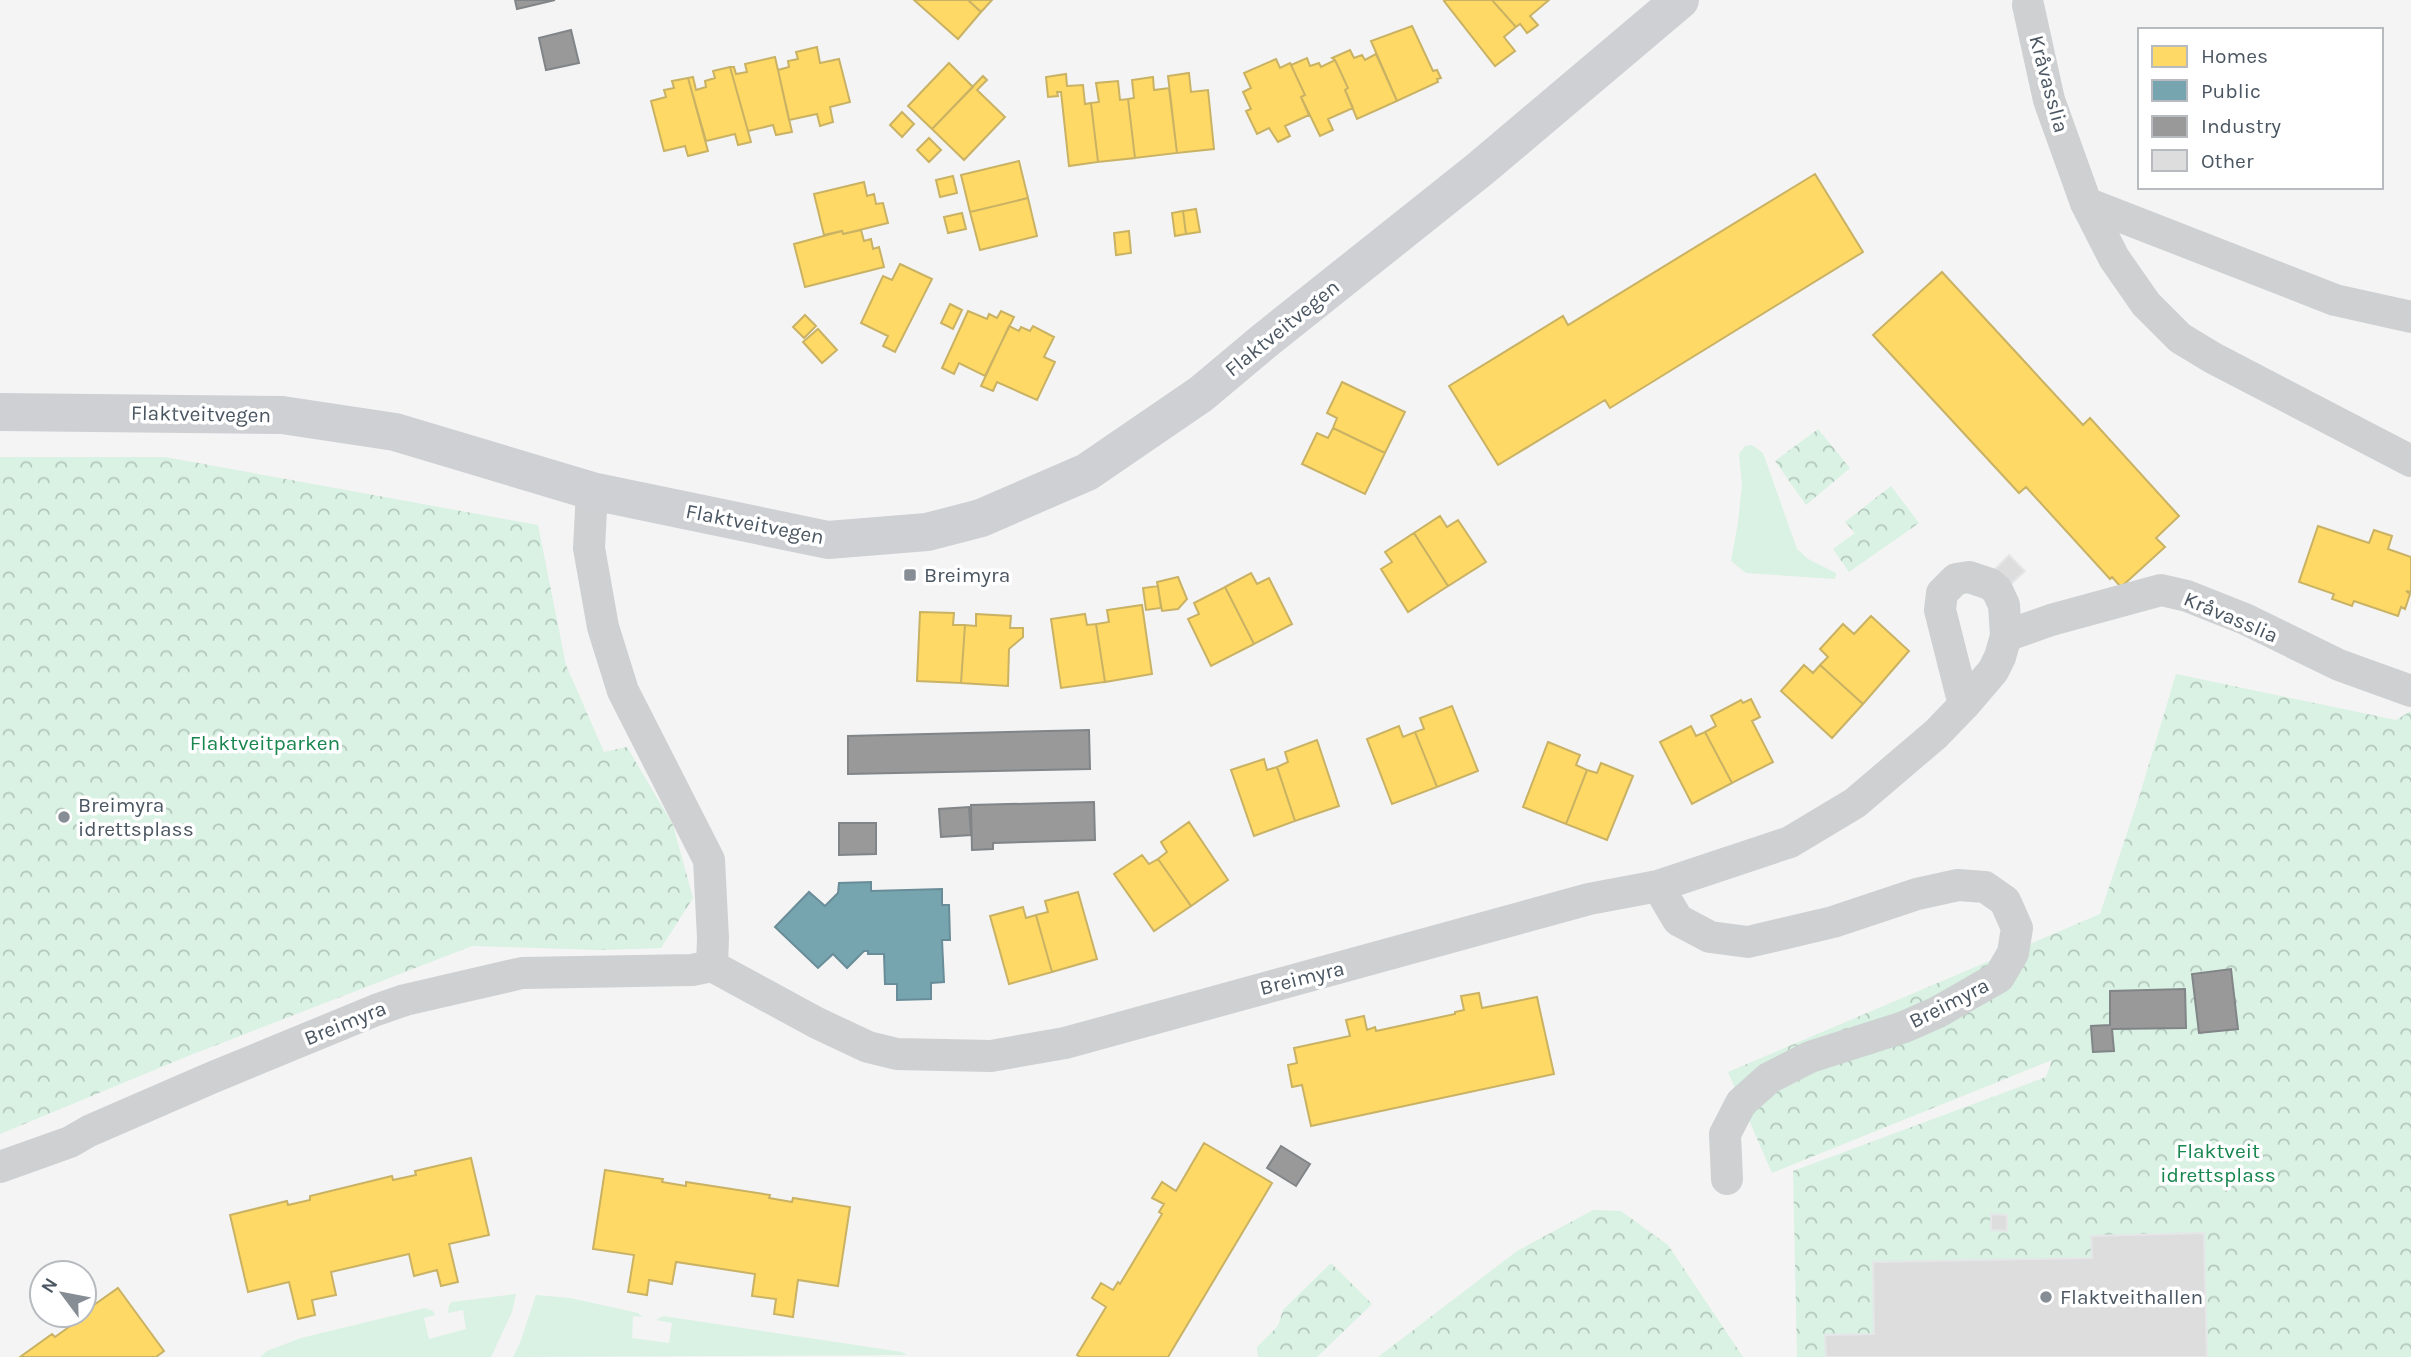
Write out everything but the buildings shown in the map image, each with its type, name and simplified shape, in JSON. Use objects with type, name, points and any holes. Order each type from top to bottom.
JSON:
[{"type":"main road","name":"Flaktveitvegen","points":[[0,412],[282,415],[394,432],[593,491],[828,540],[927,532],[981,518],[1087,472],[1201,394],[1480,169],[1680,0]]},
{"type":"street","name":"Kråvasslia","points":[[2029,2],[2049,100],[2086,203],[2114,258],[2146,304],[2180,338],[2213,358],[2411,461]]},
{"type":"street","points":[[2086,203],[2336,300],[2411,317]]},
{"type":"street","points":[[593,491],[589,548],[603,626],[623,691],[709,860],[712,966]]},
{"type":"street","name":"Breimyra","points":[[0,1167],[69,1142],[211,1078],[376,1010],[405,1000],[523,973],[692,970],[712,966],[817,1023],[867,1046],[897,1054],[920,1056],[991,1056],[1065,1043],[1589,899],[1658,886],[1751,856],[1801,836],[1855,803],[1936,734],[1964,705],[1993,671],[2006,636],[2004,605],[1997,590],[1990,584],[1969,577],[1956,579],[1942,593],[1940,610],[1964,705]]},
{"type":"street","name":"Kråvasslia","points":[[2006,636],[2051,620],[2161,590],[2187,596],[2245,619],[2339,665],[2411,691]]},
{"type":"street","name":"Breimyra","points":[[1658,886],[1678,920],[1710,937],[1748,942],[1833,922],[1917,894],[1958,885],[1985,887],[2005,901],[2017,928],[2013,953],[2000,977],[1938,1012],[1904,1027],[1810,1057],[1769,1078],[1741,1103],[1725,1134],[1727,1180]]},
{"type":"green space","points":[[1818,429],[1850,468],[1806,505],[1775,461]]},
{"type":"green space","points":[[1752,445],[1763,453],[1797,549],[1808,559],[1836,573],[1835,579],[1746,573],[1731,561],[1742,485],[1739,454],[1745,446]]},
{"type":"green space","name":"Flaktveitparken","points":[[0,457],[165,457],[538,525],[566,665],[604,752],[627,747],[673,825],[693,898],[661,948],[601,950],[472,946],[188,1056],[0,1134]]},
{"type":"green space","points":[[1891,486],[1919,523],[1849,572],[1833,549],[1855,533],[1845,522]]},
{"type":"green space","name":"Flaktveit idrettsplass","points":[[2176,674],[2396,720],[2411,711],[2411,1357],[1797,1357],[1793,1171],[2046,1077],[2052,1060],[1772,1173],[1728,1072],[2100,914]]},
{"type":"green space","points":[[1593,1210],[1621,1211],[1668,1245],[1743,1357],[1378,1357],[1517,1251]]},
{"type":"green space","points":[[1331,1263],[1372,1304],[1317,1357],[1258,1357],[1257,1347],[1278,1326],[1283,1310]]},
{"type":"green space","points":[[516,1294],[512,1312],[491,1357],[260,1357],[267,1351],[301,1338],[425,1308],[433,1311],[435,1315],[424,1318],[429,1339],[466,1329],[463,1310],[448,1313],[452,1302]]},
{"type":"green space","points":[[536,1295],[570,1298],[638,1313],[643,1317],[633,1316],[632,1338],[669,1343],[672,1323],[656,1320],[663,1316],[902,1352],[907,1355],[513,1357]]},
{"type":"place","name":"Breimyra","points":[[910,575]]},
{"type":"place","name":"Breimyra idrettsplass","points":[[64,817]]},
{"type":"place","name":"Flaktveithallen","points":[[2046,1297]]}]
